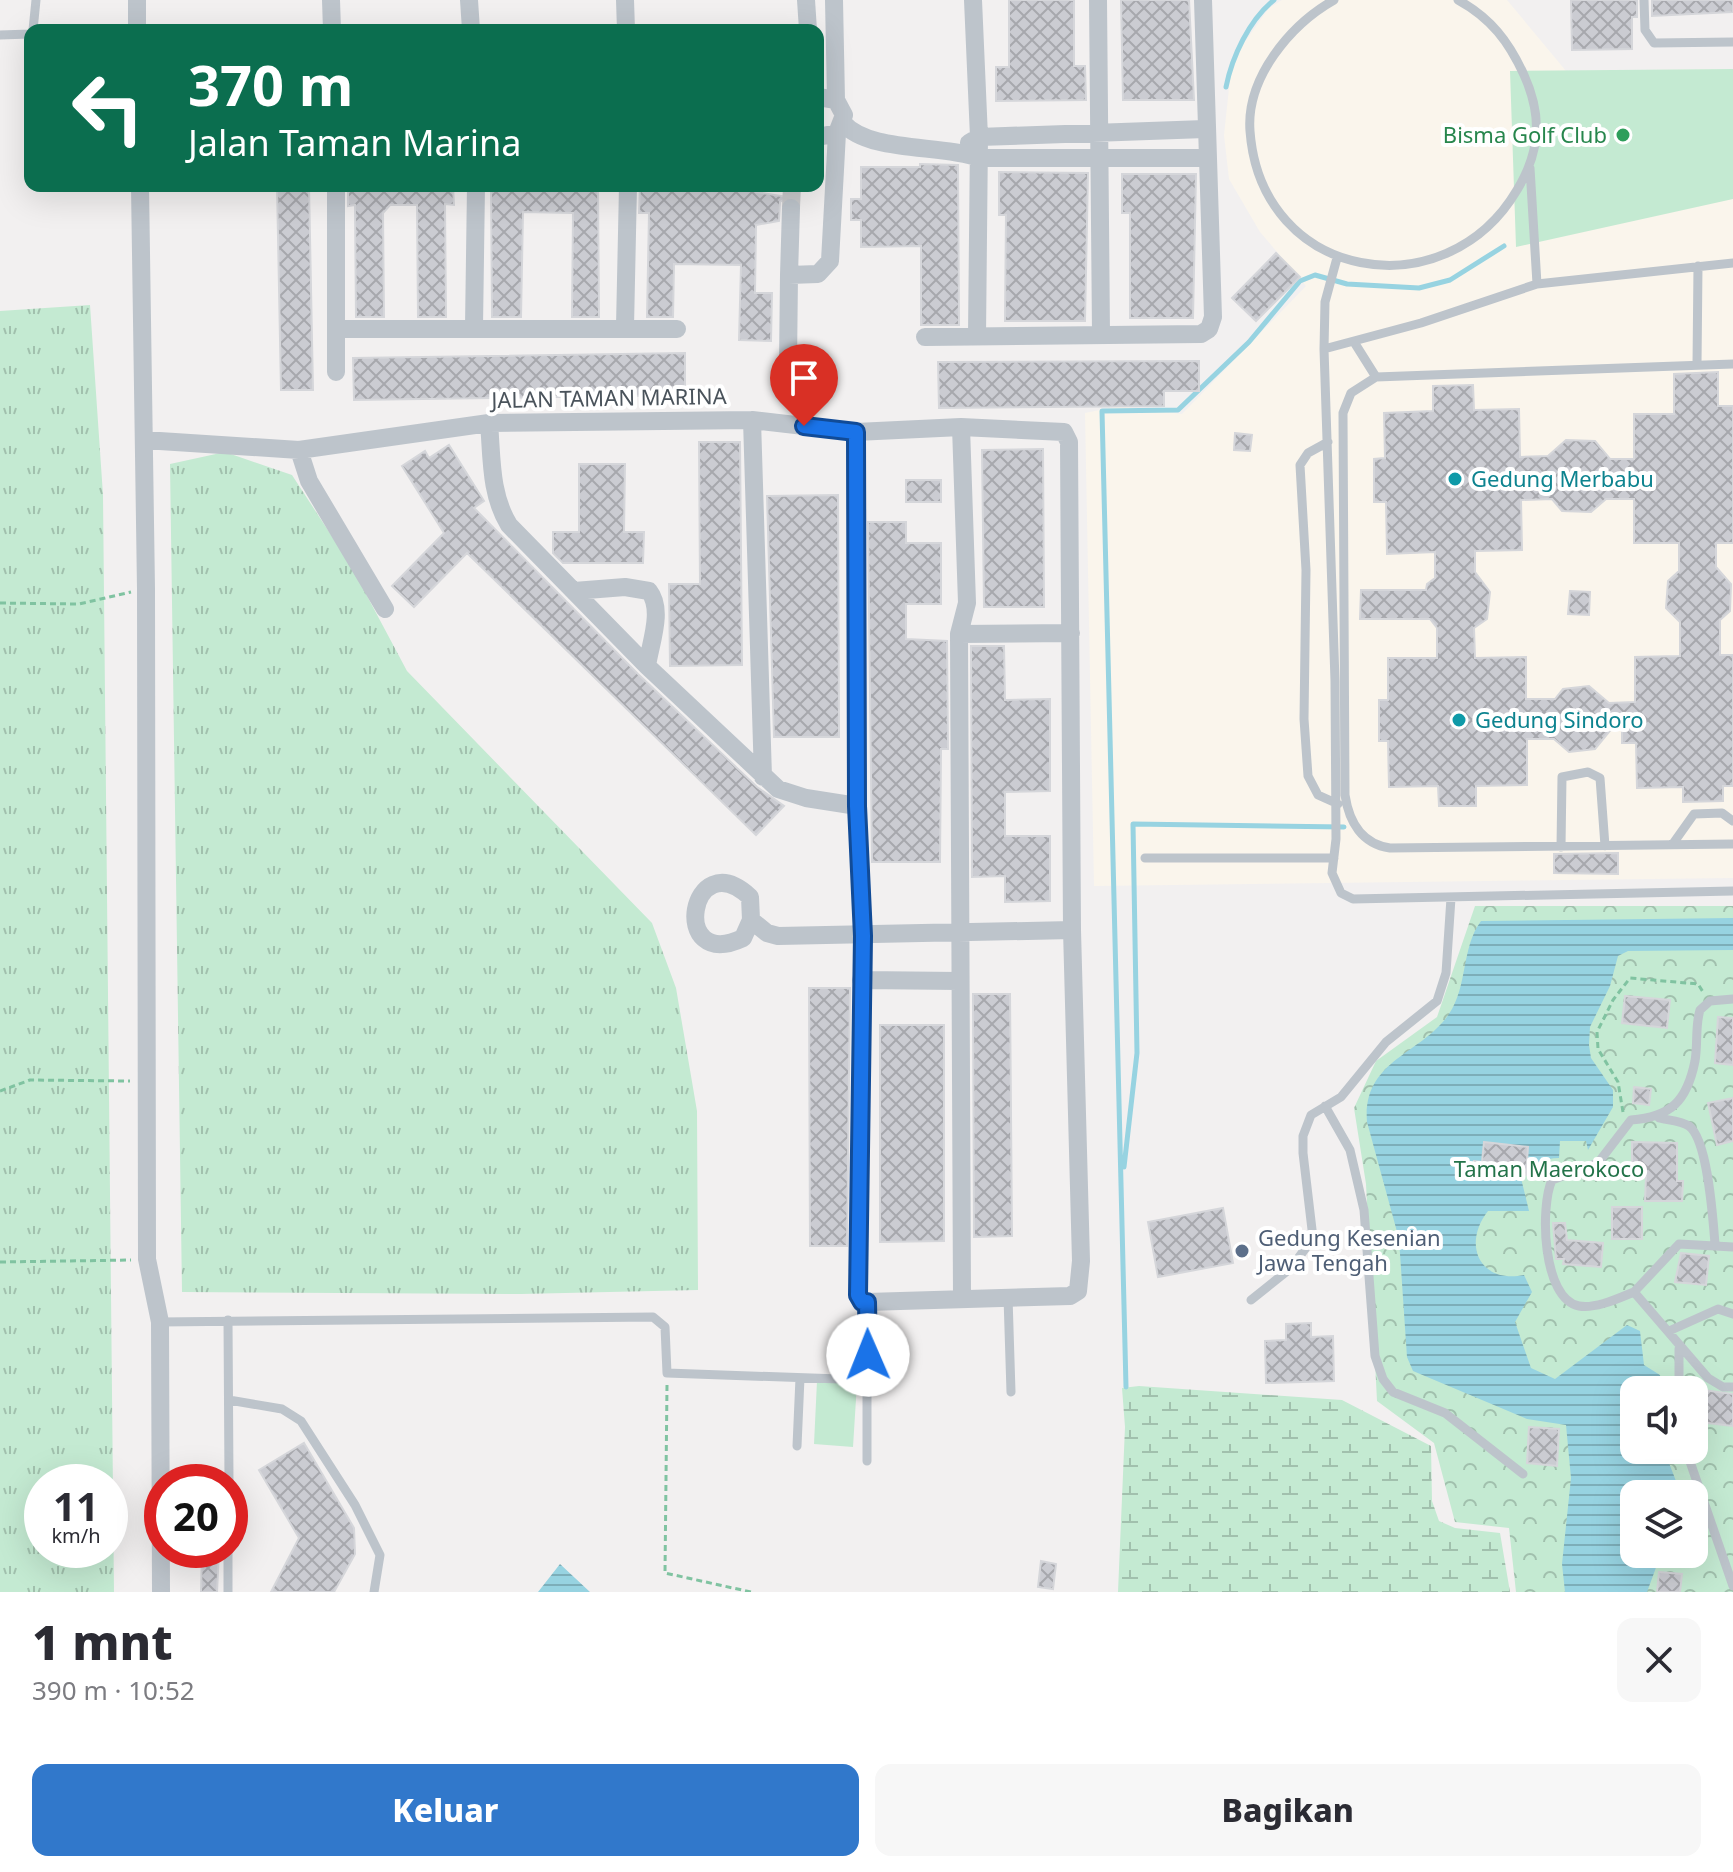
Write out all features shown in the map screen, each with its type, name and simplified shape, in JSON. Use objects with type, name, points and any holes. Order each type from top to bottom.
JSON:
[{"type":"street","points":[[137,0],[137,24]]},
{"type":"street","points":[[331,0],[332,24]]},
{"type":"street","points":[[469,0],[471,24]]},
{"type":"street","points":[[625,0],[626,24]]},
{"type":"street","points":[[806,0],[808,24]]},
{"type":"street","points":[[789,275],[818,274],[830,261],[840,128],[844,115],[827,98],[834,0]]},
{"type":"street","points":[[973,0],[979,137],[977,336]]},
{"type":"street","points":[[1098,0],[1097,159],[1101,334]]},
{"type":"street","points":[[925,337],[1201,334],[1209,329],[1213,317],[1203,0]]},
{"type":"street","points":[[824,135],[840,128],[874,141],[956,150],[979,158],[1206,158]]},
{"type":"street","points":[[956,150],[979,137],[1205,129]]},
{"type":"street","points":[[140,192],[146,589],[147,1259],[160,1322],[161,1592]]},
{"type":"street","points":[[336,192],[336,372]]},
{"type":"street","points":[[474,327],[476,192]]},
{"type":"street","points":[[625,327],[628,192]]},
{"type":"street","points":[[788,364],[791,208]]},
{"type":"street","points":[[338,329],[677,329]]},
{"type":"street","points":[[752,420],[763,777]]},
{"type":"street","name":"JALAN TAMAN MARINA","points":[[144,440],[299,450],[489,423],[752,420],[856,432],[961,427],[1059,429],[1066,434],[1069,442],[1071,633]]},
{"type":"street","points":[[489,423],[498,507],[509,525],[647,666],[763,777],[790,795],[857,806]]},
{"type":"street","points":[[961,427],[967,603],[959,634],[962,1298]]},
{"type":"street","points":[[856,432],[857,806],[863,936],[858,1295],[862,1302],[1070,1296],[1078,1291],[1081,1282],[1072,930],[1071,633],[959,634]]},
{"type":"street","points":[[299,450],[309,481],[385,609]]},
{"type":"street","points":[[574,591],[625,587],[649,591],[655,599],[655,616],[647,666]]},
{"type":"street","points":[[751,920],[767,933],[778,936],[1072,930]]},
{"type":"street","points":[[861,980],[959,981]]},
{"type":"lane","points":[[32,24],[36,0]]},
{"type":"lane","points":[[1334,0],[1304,21],[1271,62],[1251,103],[1250,130],[1254,158],[1278,212],[1300,236],[1337,258],[1386,265],[1419,262],[1453,251],[1473,240],[1503,214],[1530,168],[1537,147],[1532,94],[1500,32],[1458,0]]},
{"type":"lane","points":[[1644,0],[1645,30],[1654,43],[1733,42]]},
{"type":"lane","points":[[0,35],[24,33]]},
{"type":"lane","points":[[1530,168],[1537,284]]},
{"type":"lane","points":[[1337,258],[1325,302],[1324,349],[1340,808]]},
{"type":"lane","points":[[1324,349],[1537,284],[1733,263]]},
{"type":"lane","points":[[1697,364],[1698,266]]},
{"type":"lane","points":[[1354,342],[1376,377]]},
{"type":"lane","points":[[1733,364],[1376,377],[1351,393],[1343,413],[1340,808],[1334,858],[1334,881],[1341,893],[1353,899],[1606,891],[1733,891]]},
{"type":"lane","points":[[1328,442],[1308,453],[1300,465],[1306,570],[1304,719],[1308,776],[1318,795],[1340,808],[1367,839],[1384,847],[1733,844]]},
{"type":"lane","points":[[1561,847],[1562,777],[1588,772],[1600,778],[1605,846]]},
{"type":"lane","points":[[1672,845],[1694,814],[1722,813],[1733,821]]},
{"type":"lane","points":[[1145,858],[1334,858]]},
{"type":"lane","points":[[1251,1300],[1291,1268],[1313,1238],[1307,1207],[1303,1136],[1311,1115],[1341,1097],[1386,1042],[1432,1007],[1442,994],[1451,898]]},
{"type":"lane","points":[[1659,1118],[1680,1100],[1694,1062],[1698,1016],[1702,1006],[1710,1001],[1733,999]]},
{"type":"lane","points":[[1325,1106],[1350,1150],[1364,1210],[1375,1356],[1383,1379],[1393,1392],[1445,1413],[1523,1474]]},
{"type":"lane","points":[[1715,1244],[1712,1206],[1698,1137],[1689,1125],[1659,1118],[1631,1120],[1598,1163],[1552,1180],[1545,1207],[1554,1284],[1566,1299],[1579,1306],[1610,1301],[1634,1292],[1679,1244],[1733,1247]]},
{"type":"lane","points":[[1634,1292],[1669,1331],[1679,1349],[1708,1378],[1723,1387],[1733,1387]]},
{"type":"lane","points":[[1008,1297],[1011,1392]]},
{"type":"lane","points":[[867,1302],[867,1461]]},
{"type":"lane","points":[[1669,1331],[1718,1309],[1733,1314]]},
{"type":"lane","points":[[160,1322],[653,1317],[665,1327],[667,1373],[868,1380]]},
{"type":"lane","points":[[228,1320],[229,1464]]},
{"type":"lane","points":[[1679,1349],[1679,1376]]},
{"type":"lane","points":[[797,1446],[800,1378]]},
{"type":"lane","points":[[229,1400],[282,1409],[301,1421],[355,1505],[380,1555],[374,1592]]},
{"type":"lane","points":[[1691,1464],[1733,1586]]},
{"type":"lane","points":[[228,1568],[228,1592]]},
{"type":"path","points":[[0,603],[79,604],[146,589]]},
{"type":"path","points":[[1631,1120],[1620,1109],[1618,1082],[1598,1049],[1597,1032],[1613,1000],[1630,978],[1698,984],[1710,1001]]},
{"type":"path","points":[[0,1091],[30,1080],[147,1081]]},
{"type":"path","points":[[0,1262],[147,1259]]},
{"type":"path","points":[[667,1373],[665,1573],[751,1592]]},
{"type":"shaded area","points":[[1282,0],[1507,0],[1566,71],[1733,69],[1733,878],[1094,886],[1085,413],[1119,406],[1182,414],[1306,286],[1260,232],[1229,179],[1224,135],[1232,60],[1269,8]]},
{"type":"green space","name":"Bisma Golf Club","points":[[1733,69],[1733,199],[1516,247],[1510,71]]},
{"type":"green space","points":[[90,305],[103,495],[113,1464],[24,1464],[24,1568],[114,1568],[114,1592],[0,1592],[0,311]]},
{"type":"green space","points":[[225,452],[292,475],[350,564],[407,671],[652,923],[676,988],[697,1111],[698,1290],[521,1294],[182,1292],[170,464]]},
{"type":"green space","name":"Taman Maerokoco","points":[[1475,906],[1733,906],[1733,1592],[1516,1592],[1509,1528],[1455,1522],[1434,1443],[1377,1401],[1366,1184],[1354,1108],[1376,1061],[1437,1017]]},
{"type":"green space","points":[[817,1381],[857,1383],[853,1447],[814,1444]]},
{"type":"green space","points":[[1139,1386],[1342,1400],[1431,1446],[1432,1501],[1439,1521],[1455,1528],[1500,1533],[1510,1592],[1118,1592],[1125,1427],[1122,1388]]},
{"type":"water","points":[[1733,918],[1733,950],[1628,951],[1618,956],[1610,986],[1590,1027],[1589,1045],[1591,1058],[1613,1090],[1613,1107],[1588,1150],[1586,1141],[1560,1141],[1559,1158],[1537,1164],[1521,1178],[1529,1211],[1488,1211],[1476,1236],[1479,1259],[1486,1267],[1508,1276],[1524,1275],[1532,1292],[1515,1322],[1531,1368],[1555,1379],[1627,1325],[1640,1331],[1644,1365],[1660,1376],[1620,1376],[1620,1464],[1669,1464],[1676,1480],[1620,1480],[1620,1568],[1656,1568],[1647,1592],[1565,1592],[1562,1564],[1571,1478],[1566,1425],[1527,1419],[1413,1371],[1407,1357],[1399,1239],[1367,1122],[1368,1101],[1383,1071],[1437,1028],[1449,1014],[1459,991],[1470,943],[1481,921]]},
{"type":"water","points":[[560,1564],[590,1592],[538,1592]]},
{"type":"building","points":[[1009,0],[1074,0],[1074,66],[1085,66],[1086,100],[996,101],[996,67],[1009,67]]},
{"type":"building","points":[[1121,0],[1189,0],[1194,100],[1123,100]]},
{"type":"building","points":[[1571,0],[1637,0],[1637,17],[1632,17],[1632,49],[1572,50]]},
{"type":"building","points":[[1652,0],[1733,0],[1733,12],[1652,16]]},
{"type":"building","points":[[920,164],[958,165],[959,325],[921,325],[921,246],[861,247],[861,220],[851,220],[851,199],[861,199],[861,167],[920,167]]},
{"type":"building","points":[[999,172],[1088,173],[1085,321],[1005,321],[1006,215],[999,215]]},
{"type":"building","points":[[1122,174],[1196,174],[1193,318],[1130,318],[1130,213],[1122,213]]},
{"type":"building","points":[[277,192],[309,192],[313,390],[281,390]]},
{"type":"building","points":[[348,192],[453,192],[454,205],[445,204],[446,317],[418,317],[417,205],[390,205],[383,213],[384,317],[356,317],[355,205],[348,206]]},
{"type":"building","points":[[491,192],[598,192],[599,317],[572,317],[573,213],[523,212],[521,317],[492,317]]},
{"type":"building","points":[[640,192],[756,192],[788,197],[780,202],[779,221],[756,225],[755,293],[772,293],[771,341],[739,340],[741,265],[674,264],[673,317],[647,317],[649,213],[639,213]]},
{"type":"building","points":[[1276,253],[1300,277],[1256,321],[1232,298]]},
{"type":"building","points":[[685,353],[685,395],[354,400],[353,358]]},
{"type":"building","points":[[1199,361],[1199,391],[1164,391],[1164,406],[939,408],[938,362]]},
{"type":"building","points":[[1718,372],[1718,406],[1733,406],[1733,543],[1716,543],[1716,567],[1731,584],[1730,611],[1720,620],[1720,655],[1733,655],[1733,786],[1723,786],[1723,801],[1683,802],[1683,787],[1637,788],[1636,743],[1622,743],[1622,716],[1595,749],[1569,752],[1554,739],[1527,739],[1527,785],[1476,786],[1476,806],[1439,806],[1438,786],[1389,787],[1388,741],[1379,741],[1379,700],[1388,700],[1388,658],[1437,658],[1437,628],[1430,619],[1360,619],[1361,590],[1426,590],[1427,584],[1435,578],[1435,552],[1387,554],[1386,502],[1374,502],[1374,459],[1385,458],[1384,413],[1433,411],[1433,386],[1473,385],[1474,410],[1519,409],[1520,457],[1548,456],[1566,440],[1595,441],[1610,459],[1634,459],[1634,414],[1674,414],[1674,374]],"holes":[[[1552,499],[1562,511],[1591,512],[1606,499],[1634,499],[1634,543],[1679,543],[1679,571],[1668,581],[1666,608],[1680,622],[1680,656],[1635,657],[1635,702],[1609,703],[1589,686],[1563,689],[1555,699],[1526,699],[1526,657],[1475,658],[1474,628],[1487,619],[1490,592],[1475,572],[1475,551],[1522,550],[1521,500]]]},
{"type":"building","points":[[1235,433],[1252,435],[1250,451],[1234,450]]},
{"type":"building","points":[[699,442],[740,442],[742,665],[670,666],[669,584],[700,584]]},
{"type":"building","points":[[449,445],[484,501],[474,508],[638,674],[757,787],[784,806],[756,835],[467,553],[414,607],[392,586],[444,533],[402,466],[425,451],[429,458]]},
{"type":"building","points":[[1043,449],[1044,607],[984,607],[982,450]]},
{"type":"building","points":[[579,464],[625,464],[624,532],[644,532],[643,563],[563,563],[553,553],[553,532],[579,532]]},
{"type":"building","points":[[906,480],[941,480],[941,502],[906,502]]},
{"type":"building","points":[[838,495],[839,737],[774,737],[767,496]]},
{"type":"building","points":[[868,522],[906,522],[906,543],[941,543],[941,604],[906,604],[906,639],[947,641],[948,749],[941,749],[940,862],[872,862]]},
{"type":"building","points":[[1570,591],[1590,592],[1589,615],[1568,614]]},
{"type":"building","points":[[971,646],[1004,646],[1005,700],[1050,699],[1050,791],[1005,792],[1005,836],[1050,836],[1050,901],[1005,902],[1005,876],[972,877]]},
{"type":"building","points":[[1618,853],[1618,874],[1554,873],[1554,854]]},
{"type":"building","points":[[809,988],[850,988],[847,1246],[810,1246]]},
{"type":"building","points":[[973,994],[1010,994],[1012,1236],[974,1237]]},
{"type":"building","points":[[1625,996],[1670,1000],[1667,1028],[1622,1023]]},
{"type":"building","points":[[1718,1017],[1733,1018],[1733,1065],[1715,1063]]},
{"type":"building","points":[[880,1025],[944,1025],[944,1241],[880,1242]]},
{"type":"building","points":[[1634,1087],[1651,1089],[1649,1105],[1633,1103]]},
{"type":"building","points":[[1733,1098],[1733,1141],[1717,1145],[1708,1103]]},
{"type":"building","points":[[1484,1142],[1528,1147],[1526,1175],[1492,1172],[1490,1177],[1473,1176],[1474,1161],[1482,1162]]},
{"type":"building","points":[[1632,1142],[1677,1143],[1677,1181],[1683,1181],[1682,1201],[1645,1201],[1646,1177],[1632,1177]]},
{"type":"building","points":[[1612,1207],[1642,1207],[1642,1239],[1612,1239]]},
{"type":"building","points":[[1223,1208],[1233,1263],[1158,1277],[1148,1222]]},
{"type":"building","points":[[1553,1223],[1565,1223],[1567,1240],[1603,1243],[1601,1267],[1563,1264],[1564,1259],[1556,1259]]},
{"type":"building","points":[[1681,1253],[1709,1256],[1706,1285],[1675,1282]]},
{"type":"building","points":[[1311,1323],[1311,1337],[1333,1336],[1334,1381],[1266,1383],[1265,1341],[1286,1340],[1286,1324]]},
{"type":"building","points":[[1708,1391],[1733,1394],[1733,1426],[1708,1423]]},
{"type":"building","points":[[1529,1427],[1559,1429],[1557,1466],[1527,1463]]},
{"type":"building","points":[[304,1443],[354,1528],[355,1554],[334,1592],[271,1592],[299,1538],[259,1470]]},
{"type":"building","points":[[1041,1561],[1056,1564],[1053,1589],[1038,1587]]},
{"type":"building","points":[[202,1568],[218,1568],[217,1592],[201,1592]]},
{"type":"building","points":[[1659,1572],[1682,1574],[1680,1592],[1657,1592]]},
{"type":"waterway","points":[[1226,87],[1243,40],[1257,18],[1274,0]]},
{"type":"waterway","points":[[1126,1387],[1102,411],[1178,410],[1249,342],[1300,281],[1315,275],[1347,284],[1419,288],[1450,280],[1504,246]]},
{"type":"waterway","points":[[1124,1167],[1137,1053],[1133,824],[1344,827]]},
{"type":"tunnel","points":[[791,208],[792,192]]},
{"type":"place","name":"Bisma Golf Club","points":[[1623,135]]},
{"type":"place","name":"Gedung Merbabu","points":[[1455,479]]},
{"type":"place","name":"Gedung Sindoro","points":[[1459,720]]},
{"type":"place","name":"Gedung Kesenian Jawa Tengah","points":[[1242,1251]]},
{"type":"route","points":[[804,426],[856,432],[857,806],[863,936],[858,1295],[862,1302],[867,1302],[868,1355]]}]
